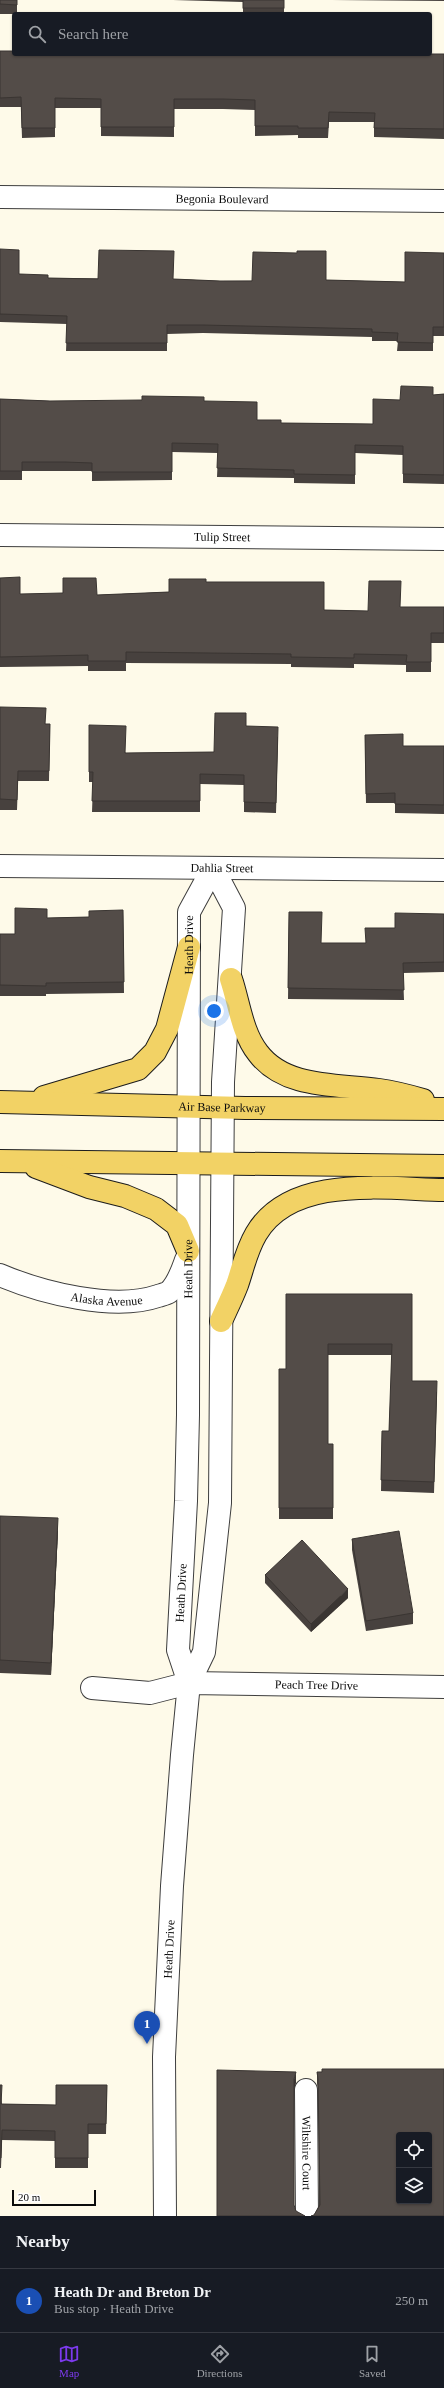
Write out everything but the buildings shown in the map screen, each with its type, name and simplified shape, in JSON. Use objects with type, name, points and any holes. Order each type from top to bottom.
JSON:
[{"type":"main road","points":[[24,1102],[138,1069],[155,1052],[167,1029],[189,947]]},
{"type":"main road","points":[[231,979],[246,1033],[257,1052],[272,1069],[293,1078],[316,1083],[380,1090],[444,1104]]},
{"type":"main road","name":"Air Base Parkway","points":[[0,1102],[223,1107],[444,1109]]},
{"type":"main road","points":[[0,1161],[444,1166]]},
{"type":"main road","points":[[21,1161],[89,1187],[125,1196],[156,1209],[177,1225],[188,1251]]},
{"type":"main road","points":[[221,1322],[237,1285],[244,1258],[256,1233],[270,1217],[287,1204],[311,1194],[336,1189],[444,1190]]},
{"type":"street","name":"Begonia Boulevard","points":[[0,197],[444,201]]},
{"type":"street","name":"Tulip Street","points":[[0,535],[444,539]]},
{"type":"street","name":"Dahlia Street","points":[[0,866],[444,870]]},
{"type":"street","name":"Heath Drive","points":[[189,1683],[178,1650],[186,1502],[189,912],[213,868]]},
{"type":"street","name":"Heath Drive","points":[[165,2216],[164,2057],[172,1886],[189,1683],[204,1652],[218,1540],[222,1416],[221,1322],[223,1107],[234,908],[213,868]]},
{"type":"street","name":"Alaska Avenue","points":[[0,1275],[57,1293],[105,1301],[143,1301],[168,1293],[180,1276],[188,1251]]},
{"type":"street","name":"Peach Tree Drive","points":[[92,1688],[150,1693],[189,1683],[444,1687]]},
{"type":"street","name":"Wiltshire Court","points":[[306,2090],[306,2216]]},
{"type":"place","name":"Heath Dr and Breton Dr","points":[[147,2044]]}]
